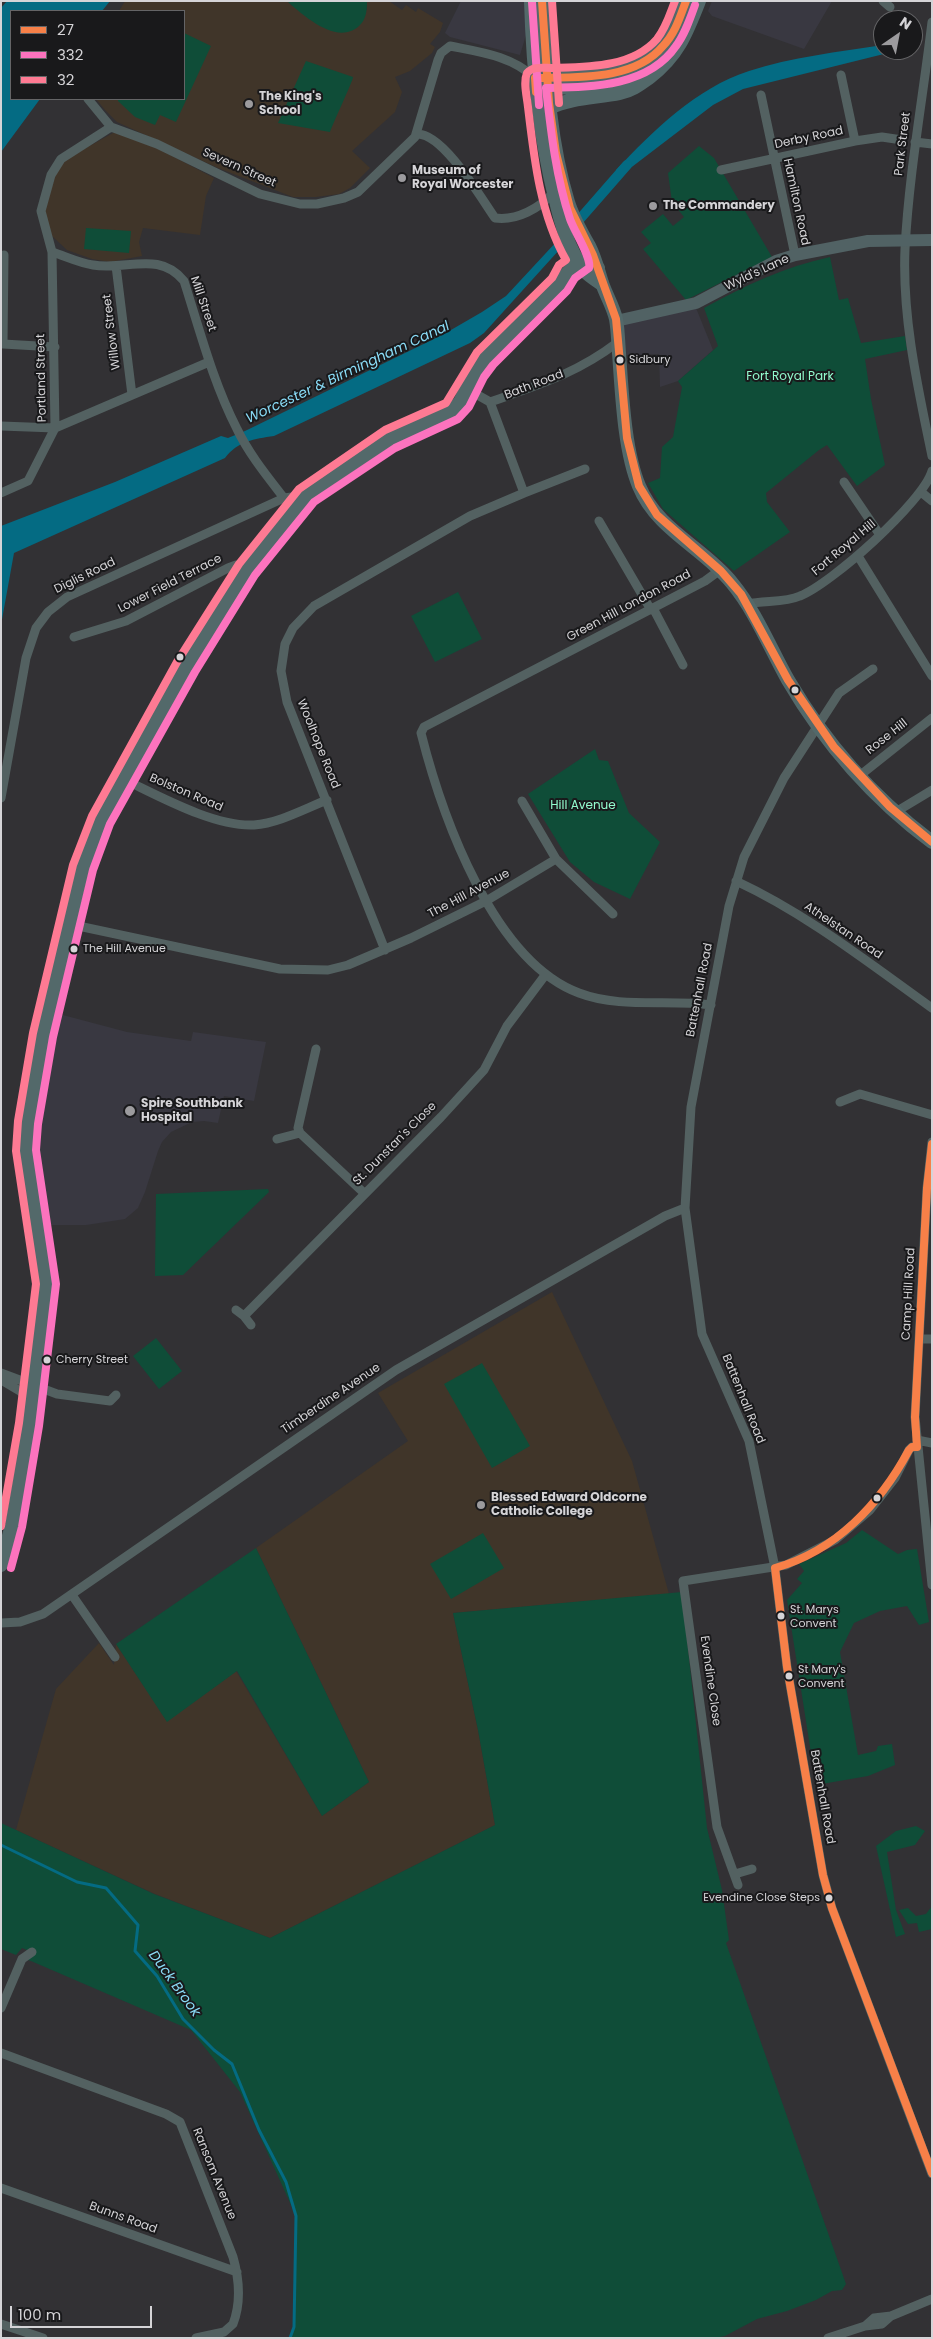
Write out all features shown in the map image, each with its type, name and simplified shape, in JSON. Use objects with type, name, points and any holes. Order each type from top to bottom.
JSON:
[{"type":"main road","points":[[531,1],[559,167],[564,215]]},
{"type":"main road","points":[[542,1],[546,162],[554,192],[577,239],[584,266],[602,284],[616,321],[633,470],[639,487],[649,506],[672,530],[720,570],[747,604],[789,681],[819,727],[858,777],[894,813],[932,842]]},
{"type":"main road","points":[[544,81],[616,72],[645,62],[659,52],[670,38],[686,1]]},
{"type":"main road","points":[[549,108],[563,101],[634,89],[671,59],[679,47],[699,1]]},
{"type":"main road","points":[[544,81],[614,84],[650,77]]},
{"type":"main road","points":[[1,1565],[12,1525],[35,1387],[46,1284],[26,1150],[27,1132],[43,1039],[69,924],[83,867],[101,820],[186,667],[247,569],[307,495],[390,439],[452,411],[485,358],[560,284],[567,271],[584,266]]},
{"type":"street","points":[[543,20],[552,1]]},
{"type":"street","name":"Park Street","points":[[906,240],[915,142],[930,51],[932,22]]},
{"type":"street","points":[[544,81],[523,66],[494,55],[450,46],[441,53],[438,60],[418,134],[431,137],[450,156],[495,218],[515,217],[539,207],[554,192]]},
{"type":"street","points":[[841,74],[855,141]]},
{"type":"street","name":"Hamilton Road","points":[[761,95],[795,255]]},
{"type":"street","points":[[52,252],[41,211],[51,175],[61,159],[110,127],[89,100]]},
{"type":"street","name":"Severn Street","points":[[110,127],[157,144],[260,194],[300,204],[328,202],[358,192],[418,134]]},
{"type":"street","name":"Derby Road","points":[[722,170],[855,141],[882,137],[902,140]]},
{"type":"street","points":[[915,142],[932,144]]},
{"type":"street","points":[[539,207],[564,215]]},
{"type":"street","points":[[906,240],[906,292],[911,346],[932,456]]},
{"type":"street","name":"Wyld's Lane","points":[[616,321],[696,303],[776,261],[795,255],[868,241],[932,240]]},
{"type":"street","name":"Mill Street","points":[[52,252],[92,265],[116,266],[154,262],[176,271],[184,281],[210,362],[236,428],[248,450],[284,498]]},
{"type":"street","name":"Portland Street","points":[[52,252],[55,428],[210,362]]},
{"type":"street","points":[[4,254],[3,347],[55,347]]},
{"type":"street","name":"Willow Street","points":[[116,266],[132,395]]},
{"type":"street","name":"Bath Road","points":[[467,389],[490,402],[550,382],[618,349]]},
{"type":"street","points":[[490,402],[524,493]]},
{"type":"street","points":[[1,426],[55,428],[28,481],[1,492]]},
{"type":"street","name":"Woolhope Road","points":[[386,950],[287,702],[281,672],[286,644],[293,628],[314,606],[470,516],[585,468]]},
{"type":"street","name":"Fort Royal Hill","points":[[747,604],[764,600],[787,600],[800,597],[810,591],[858,556],[880,535],[921,492],[931,474]]},
{"type":"street","points":[[844,482],[880,535]]},
{"type":"street","points":[[921,492],[932,501]]},
{"type":"street","points":[[284,498],[307,495]]},
{"type":"street","name":"Diglis Road","points":[[1,798],[26,658],[36,628],[48,612],[67,597],[284,498]]},
{"type":"street","points":[[599,521],[601,533],[652,609],[683,665]]},
{"type":"street","points":[[858,556],[932,676]]},
{"type":"street","name":"Lower Field Terrace","points":[[74,638],[126,621],[228,568],[236,565],[247,569]]},
{"type":"street","name":"Green Hill London Road","points":[[711,1005],[691,1002],[619,1002],[579,993],[546,974],[522,953],[506,933],[486,901],[439,796],[421,733],[424,727],[705,581],[720,570]]},
{"type":"street","name":"Battenhall Road","points":[[873,669],[839,693],[819,727],[802,749],[744,856],[729,906],[691,1107],[685,1208],[702,1334],[749,1441],[775,1568],[787,1667],[823,1875],[832,1908],[932,2174]]},
{"type":"street","name":"Rose Hill","points":[[858,777],[932,718]]},
{"type":"street","name":"Bolston Road","points":[[123,779],[214,819],[232,824],[254,825],[278,820],[327,800]]},
{"type":"street","points":[[894,813],[932,790]]},
{"type":"street","points":[[522,801],[556,859],[613,914]]},
{"type":"street","name":"The Hill Avenue","points":[[69,924],[280,969],[302,971],[328,970],[386,950],[486,901],[556,859]]},
{"type":"street","name":"Athelstan Road","points":[[736,881],[770,896],[932,1008]]},
{"type":"street","name":"St. Dunstan's Close","points":[[244,1316],[441,1117],[484,1070],[507,1026],[546,974]]},
{"type":"street","points":[[316,1049],[298,1128],[300,1133],[364,1193]]},
{"type":"street","points":[[840,1102],[860,1094],[932,1115]]},
{"type":"street","points":[[277,1139],[300,1133]]},
{"type":"street","name":"Camp Hill Road","points":[[932,1142],[915,1416],[932,1585]]},
{"type":"street","name":"Timberdine Avenue","points":[[1,1623],[8,1624],[43,1614],[396,1370],[665,1216],[685,1208]]},
{"type":"street","points":[[236,1310],[244,1316],[251,1326]]},
{"type":"street","points":[[920,1339],[932,1339]]},
{"type":"street","points":[[1,1373],[59,1395],[110,1401],[116,1395]]},
{"type":"street","points":[[1,1380],[20,1391],[32,1404]]},
{"type":"street","points":[[775,1568],[786,1565],[835,1540],[870,1510],[894,1478],[909,1450],[917,1443],[932,1443]]},
{"type":"street","name":"Evendine Close","points":[[738,1885],[717,1827],[683,1581],[775,1568]]},
{"type":"street","points":[[72,1595],[115,1657]]},
{"type":"street","points":[[735,1874],[752,1869]]},
{"type":"street","points":[[1,2008],[22,1959],[32,1952]]},
{"type":"street","name":"Ransom Avenue","points":[[1,2053],[166,2114],[180,2122],[234,2257],[237,2272],[238,2294],[233,2324],[224,2332],[196,2338]]},
{"type":"street","name":"Bunns Road","points":[[1,2188],[237,2272]]},
{"type":"street","points":[[828,2338],[865,2326],[882,2324],[891,2316],[932,2298]]},
{"type":"street","points":[[1,2324],[43,2338]]},
{"type":"shaded area","name":"The King's School","points":[[125,1],[287,1],[292,6],[367,10],[367,1],[389,1],[402,10],[406,5],[416,12],[418,8],[443,23],[440,32],[430,44],[435,47],[432,53],[410,71],[395,77],[402,92],[395,112],[352,151],[370,168],[350,188],[339,194],[293,197],[218,168],[117,122],[105,110],[97,100],[185,100],[185,10],[120,10]]},
{"type":"shaded area","points":[[461,1],[525,1],[526,35],[520,55],[450,37],[445,33]]},
{"type":"shaded area","points":[[712,1],[832,1],[804,49],[712,16],[708,11]]},
{"type":"shaded area","points":[[115,132],[159,149],[214,178],[206,196],[200,235],[143,228],[139,242],[142,256],[110,262],[92,259],[67,250],[52,236],[44,212],[55,176],[64,160]]},
{"type":"shaded area","points":[[696,308],[713,350],[678,381],[660,387],[659,354],[625,355],[623,323]]},
{"type":"shaded area","name":"Spire Southbank Hospital","points":[[59,1014],[127,1032],[191,1041],[193,1032],[266,1042],[254,1101],[224,1096],[218,1123],[192,1122],[171,1132],[162,1142],[158,1151],[138,1208],[125,1219],[86,1225],[48,1225],[38,1165],[37,1128]]},
{"type":"shaded area","points":[[552,1292],[632,1461],[669,1594],[453,1613],[478,1730],[495,1825],[270,1938],[155,1894],[16,1830],[56,1689],[99,1643],[114,1665],[116,1644],[167,1721],[236,1671],[322,1816],[369,1782],[256,1548],[408,1441],[378,1393]]},
{"type":"green space","points":[[287,1],[367,1],[367,8],[365,18],[359,26],[341,33],[321,27]]},
{"type":"green space","points":[[185,33],[211,46],[176,122],[160,115],[155,125],[135,117],[118,101],[185,100]]},
{"type":"green space","points":[[306,61],[353,77],[330,132],[278,123]]},
{"type":"green space","points":[[699,146],[714,158],[772,257],[686,300],[643,249],[651,243],[641,232],[663,214],[673,226],[684,217],[672,202],[668,173]]},
{"type":"green space","points":[[86,228],[131,231],[129,253],[84,249]]},
{"type":"green space","name":"Fort Royal Park","points":[[830,257],[839,300],[848,298],[861,343],[905,336],[907,350],[865,359],[871,399],[885,465],[857,486],[827,445],[819,450],[766,493],[767,502],[790,532],[734,571],[663,509],[648,483],[660,478],[662,447],[673,437],[682,387],[678,381],[718,346],[704,308],[765,278],[797,266]]},
{"type":"green space","points":[[458,592],[482,639],[435,662],[411,616]]},
{"type":"green space","name":"Hill Avenue","points":[[595,749],[599,760],[608,761],[629,813],[660,842],[630,899],[594,882],[570,862],[528,794]]},
{"type":"green space","points":[[268,1189],[269,1192],[183,1275],[155,1276],[156,1194]]},
{"type":"green space","points":[[156,1338],[182,1371],[159,1389],[133,1356]]},
{"type":"green space","points":[[482,1363],[530,1446],[492,1468],[444,1384]]},
{"type":"green space","points":[[862,1530],[898,1554],[907,1550],[917,1549],[929,1622],[919,1625],[907,1606],[880,1611],[854,1623],[840,1652],[858,1755],[876,1751],[878,1746],[892,1744],[895,1765],[868,1776],[816,1785],[787,1600],[802,1583],[797,1579],[804,1571],[799,1564],[846,1543]]},
{"type":"green space","points":[[483,1533],[504,1568],[451,1599],[430,1564]]},
{"type":"green space","points":[[256,1548],[369,1782],[322,1816],[237,1671],[167,1722],[116,1644]]},
{"type":"green space","points":[[682,1592],[707,1828],[722,1890],[729,1940],[726,1943],[846,2284],[842,2290],[832,2291],[816,2300],[787,2311],[757,2319],[725,2336],[715,2338],[291,2338],[294,2326],[296,2216],[240,2092],[191,2030],[28,1960],[32,1952],[22,1948],[16,1955],[1,1949],[1,1823],[154,1894],[270,1938],[495,1825],[478,1730],[453,1613]]},
{"type":"green space","points":[[916,1826],[925,1831],[915,1845],[887,1852],[896,1910],[905,1934],[896,1937],[876,1846],[896,1831]]},
{"type":"green space","points":[[932,1906],[932,1929],[919,1932],[917,1923],[908,1924],[899,1910],[908,1908],[916,1916],[926,1914]]},
{"type":"water","points":[[7,1],[110,1],[103,10],[10,10],[10,100],[39,100],[1,152],[1,8]]},
{"type":"water","points":[[873,46],[873,57],[743,89],[713,105],[620,176],[616,170],[676,112],[711,88],[749,71],[815,55]]},
{"type":"water","points":[[570,230],[560,249],[484,333],[470,343],[274,436],[241,444],[225,458],[14,553],[1,625],[1,526],[115,482],[221,436],[228,438],[245,431],[444,334],[506,296],[558,240]]},
{"type":"waterway","name":"Worcester & Birmingham Canal","points":[[572,228],[627,165]]},
{"type":"waterway","name":"Duck Brook","points":[[1,1845],[77,1882],[106,1888],[138,1925],[135,1951],[157,1976],[183,2019],[214,2050],[232,2064],[259,2130],[286,2182],[296,2216],[294,2327],[290,2338]]},
{"type":"transit line","name":"27","points":[[542,1],[549,103],[556,153],[570,208],[593,255],[616,319],[627,438],[639,486],[657,515],[721,571],[741,594],[788,680],[834,747],[890,807],[932,842]]},
{"type":"transit line","name":"32","points":[[552,1],[559,103]]},
{"type":"transit line","name":"32","points":[[1,1526],[19,1423],[36,1284],[16,1151],[18,1121],[33,1033],[73,865],[92,816],[177,662],[239,564],[299,489],[385,430],[446,403],[477,352],[552,278],[559,265],[566,260],[557,242],[544,205],[533,146],[525,81],[527,73],[532,69],[538,68],[608,64],[635,56],[647,49],[660,35],[668,21],[675,1]]},
{"type":"transit line","name":"27","points":[[536,92],[535,78],[604,75],[637,66],[651,57],[671,36],[686,1]]},
{"type":"transit line","name":"332","points":[[532,2],[539,105]]},
{"type":"transit line","name":"332","points":[[11,1568],[22,1527],[39,1426],[56,1284],[36,1150],[38,1124],[53,1037],[93,870],[110,824],[195,672],[255,575],[314,502],[395,448],[458,419],[469,407],[484,377],[493,365],[567,291],[575,278],[589,268],[588,258],[570,219],[561,187],[552,138],[546,88],[600,85],[634,77],[650,70],[664,60],[676,46],[685,31],[695,5]]},
{"type":"transit line","name":"27","points":[[932,1144],[927,1188],[915,1417],[917,1447],[912,1447],[909,1450],[884,1489],[854,1523],[818,1550],[775,1568],[787,1667],[823,1875],[832,1908],[932,2173]]},
{"type":"place","name":"The King's School","points":[[249,104]]},
{"type":"place","name":"Museum of Royal Worcester","points":[[402,178]]},
{"type":"place","name":"The Commandery","points":[[653,206]]},
{"type":"place","name":"Sidbury","points":[[620,360]]},
{"type":"place","name":"The Hill Avenue","points":[[74,949]]},
{"type":"place","name":"Spire Southbank Hospital","points":[[130,1111]]},
{"type":"place","name":"Cherry Street","points":[[47,1360]]},
{"type":"place","name":"Blessed Edward Oldcorne Catholic College","points":[[481,1505]]},
{"type":"place","name":"St. Marys Convent","points":[[781,1616]]},
{"type":"place","name":"St Mary's Convent","points":[[789,1676]]},
{"type":"place","name":"Evendine Close Steps","points":[[829,1898]]}]
